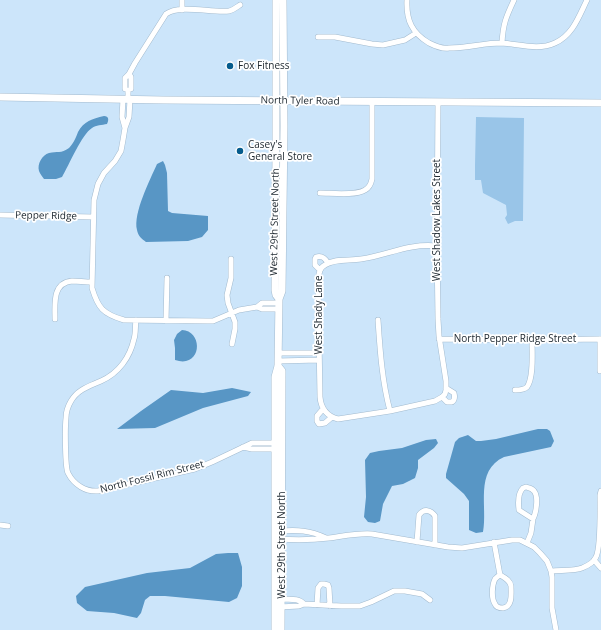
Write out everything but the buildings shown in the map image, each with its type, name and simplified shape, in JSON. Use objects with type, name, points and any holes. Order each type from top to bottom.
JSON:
[{"type":"main road","name":"West 29th Street North","points":[[275,630],[278,603],[278,446],[282,376],[282,371],[278,363],[279,304],[282,291],[275,100],[276,0]]},
{"type":"main road","name":"West 29th Street North","points":[[279,193],[283,100],[283,0]]},
{"type":"main road","name":"North Tyler Road","points":[[0,97],[372,102],[601,103]]},
{"type":"main road","name":"West 29th Street North","points":[[278,603],[282,630]]},
{"type":"street","points":[[182,0],[182,10]]},
{"type":"street","points":[[407,0],[407,13],[410,24],[416,33],[423,40],[442,48],[485,43],[502,43],[532,47],[543,47],[555,44],[572,30],[587,0]]},
{"type":"street","points":[[502,43],[503,28],[514,0]]},
{"type":"street","points":[[240,5],[230,11],[182,10],[166,14],[134,63],[129,74],[132,77],[131,89],[128,90],[127,99],[129,117],[125,128],[121,151],[115,161],[104,173],[98,184],[94,200],[92,288],[96,301],[100,307],[115,318],[124,320],[213,321],[232,312],[257,307],[262,303],[279,304]]},
{"type":"street","points":[[318,37],[335,37],[383,45],[405,40],[416,33]]},
{"type":"street","points":[[320,193],[354,194],[367,190],[370,185],[372,179],[372,102]]},
{"type":"street","name":"West Shadow Lakes Street","points":[[438,102],[437,246],[439,339]]},
{"type":"street","name":"Pepper Ridge","points":[[0,215],[93,217]]},
{"type":"street","points":[[320,270],[322,266],[328,263],[362,259],[409,247],[426,245],[437,246]]},
{"type":"street","name":"West Shady Lane","points":[[319,360],[318,281],[320,270],[316,265],[315,259],[316,257],[321,256],[324,257],[328,263]]},
{"type":"street","points":[[231,259],[231,278],[227,295],[228,303],[235,322],[232,344]]},
{"type":"street","points":[[166,321],[167,278]]},
{"type":"street","points":[[55,318],[56,296],[58,290],[62,286],[71,281],[92,282]]},
{"type":"street","name":"North Fossil Rim Street","points":[[136,320],[135,337],[130,354],[126,360],[113,374],[103,380],[87,386],[79,392],[72,400],[68,408],[66,419],[67,470],[74,481],[81,487],[98,491],[195,469],[252,443],[278,446]]},
{"type":"street","points":[[378,320],[383,377],[390,411]]},
{"type":"street","name":"North Pepper Ridge Street","points":[[442,397],[445,401],[450,402],[452,402],[455,398],[454,393],[446,388],[439,339],[601,339]]},
{"type":"street","points":[[600,371],[601,339]]},
{"type":"street","points":[[515,390],[526,388],[529,384],[531,375],[532,340]]},
{"type":"street","points":[[278,353],[319,352]]},
{"type":"street","points":[[278,363],[319,360],[321,403],[323,409],[329,415],[338,419],[390,411],[435,401],[442,397],[446,388]]},
{"type":"street","points":[[323,409],[317,416],[317,421],[319,424],[325,424],[332,417]]},
{"type":"street","points":[[260,443],[260,450]]},
{"type":"street","points":[[243,447],[260,450],[278,446]]},
{"type":"street","points":[[526,543],[531,533],[533,519],[535,516],[536,496],[535,491],[531,488],[523,488],[520,491],[519,496],[519,510],[533,519]]},
{"type":"street","points":[[551,571],[580,569],[585,567],[596,557],[599,545],[601,490]]},
{"type":"street","points":[[417,542],[418,517],[424,510],[433,513],[435,516],[436,545]]},
{"type":"street","points":[[0,525],[8,526]]},
{"type":"street","points":[[279,530],[308,531],[317,533],[327,538]]},
{"type":"street","points":[[279,539],[327,538],[349,534],[372,534],[448,548],[462,548],[494,542],[520,540],[534,547],[547,561],[552,577],[552,608],[556,630]]},
{"type":"street","points":[[494,542],[500,575],[511,584],[510,602],[503,608],[496,606],[493,599],[495,580],[500,575]]},
{"type":"street","points":[[594,560],[601,568]]},
{"type":"street","points":[[317,605],[318,588],[321,584],[324,584],[328,585],[329,588],[330,606]]},
{"type":"street","points":[[278,603],[299,606],[304,604],[360,606],[394,591],[422,594],[430,600]]},
{"type":"shaded area","points":[[104,116],[108,118],[107,124],[95,126],[88,131],[62,177],[56,179],[44,179],[39,171],[39,163],[42,158],[46,154],[61,152],[69,148],[83,125],[92,119]]},
{"type":"shaded area","points":[[476,117],[524,118],[523,221],[515,221],[508,224],[505,218],[507,215],[506,205],[483,193],[481,180],[475,180]]},
{"type":"shaded area","points":[[163,161],[167,173],[168,211],[172,213],[208,216],[208,230],[202,237],[188,241],[146,242],[138,234],[136,223],[140,206],[157,164]]},
{"type":"shaded area","points":[[182,330],[189,332],[194,336],[197,342],[195,355],[191,359],[184,361],[175,360],[174,340],[177,334]]},
{"type":"shaded area","points":[[232,388],[251,392],[248,396],[203,408],[155,428],[117,429],[171,390],[203,393]]},
{"type":"shaded area","points":[[538,429],[547,429],[550,431],[554,441],[551,447],[504,457],[495,463],[485,480],[483,532],[476,533],[469,530],[469,501],[464,494],[446,478],[455,442],[459,438],[468,435],[476,441],[481,441]]},
{"type":"shaded area","points":[[436,439],[438,443],[434,448],[418,460],[418,468],[415,478],[403,484],[392,486],[383,504],[380,521],[375,523],[368,522],[364,517],[366,497],[365,460],[370,453],[402,448],[426,440]]},
{"type":"shaded area","points":[[238,553],[242,567],[242,586],[237,598],[229,602],[150,596],[145,600],[141,613],[137,618],[114,613],[87,611],[77,603],[76,596],[85,587],[147,573],[190,568],[216,554]]},
{"type":"place","name":"Fox Fitness","points":[[230,66]]},
{"type":"place","name":"Casey's General Store","points":[[240,151]]}]
